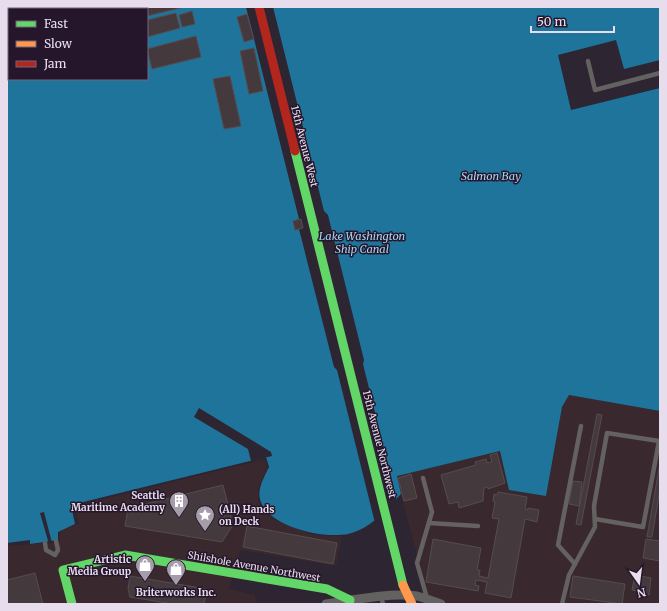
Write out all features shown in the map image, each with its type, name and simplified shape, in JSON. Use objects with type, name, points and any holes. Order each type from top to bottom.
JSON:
[{"type":"main road","name":"15th Avenue West","points":[[259,7],[330,290]]},
{"type":"main road","name":"15th Avenue Northwest","points":[[330,290],[408,604]]},
{"type":"main road","name":"Shilshole Avenue Northwest","points":[[72,604],[63,570],[126,555],[327,590],[350,600]]},
{"type":"main road","points":[[404,584],[405,604]]},
{"type":"main road","points":[[404,584],[412,604]]},
{"type":"street","name":"Shilshole Avenue Northwest","points":[[350,600],[382,600],[400,595],[417,596],[427,602],[441,604]]},
{"type":"street","points":[[326,604],[350,600]]},
{"type":"lane","points":[[588,61],[595,90],[660,74]]},
{"type":"lane","points":[[575,564],[558,545],[581,426]]},
{"type":"lane","points":[[562,604],[566,584],[575,564],[596,527],[595,519],[594,506],[607,433],[659,441],[643,527],[595,519]]},
{"type":"lane","points":[[423,478],[432,512],[418,563],[427,602]]},
{"type":"lane","points":[[429,523],[478,526]]},
{"type":"lane","points":[[44,543],[46,550],[55,555],[58,550],[56,541]]},
{"type":"shaded area","points":[[569,395],[660,411],[660,604],[430,604],[396,476],[500,451],[546,496],[562,407]]},
{"type":"shaded area","points":[[265,459],[267,467],[258,490],[258,499],[262,507],[273,519],[283,524],[315,535],[342,536],[336,566],[240,550],[229,589],[255,595],[256,604],[7,604],[7,546],[59,542],[61,529],[79,524],[74,506]]},
{"type":"water","name":"Lake Washington Ship Canal","points":[[7,7],[660,7],[660,411],[569,395],[562,407],[546,496],[509,490],[500,451],[397,476],[401,494],[371,523],[356,532],[348,534],[325,535],[311,533],[284,524],[273,517],[265,509],[259,495],[262,482],[269,467],[266,457],[71,505],[75,524],[58,532],[58,540],[30,544],[30,540],[7,543]]},
{"type":"pier","points":[[246,7],[273,7],[324,211],[328,215],[397,501],[375,523],[337,370],[334,367],[299,229],[295,230],[293,221],[299,219]]},
{"type":"pier","points":[[616,40],[624,69],[660,60],[660,88],[571,110],[558,55]]},
{"type":"pier","points":[[199,408],[271,452],[272,456],[251,461],[248,449],[194,417]]},
{"type":"pier","points":[[44,512],[52,543],[49,544],[40,513]]},
{"type":"building","points":[[184,7],[148,16],[148,8],[126,8]]},
{"type":"building","points":[[192,11],[195,24],[182,27],[179,15]]},
{"type":"building","points":[[176,13],[180,28],[148,37],[148,20]]},
{"type":"building","points":[[247,14],[254,39],[244,42],[237,17]]},
{"type":"building","points":[[196,36],[201,57],[152,69],[148,49]]},
{"type":"building","points":[[254,48],[263,91],[249,94],[240,51]]},
{"type":"building","points":[[230,76],[241,126],[224,129],[213,79]]},
{"type":"building","points":[[301,219],[303,228],[295,230],[293,221]]},
{"type":"building","points":[[597,414],[602,415],[581,525],[576,524]]},
{"type":"building","points":[[497,453],[505,483],[488,489],[488,487],[484,488],[483,501],[459,508],[458,502],[449,504],[441,475],[476,465],[475,462],[486,459],[487,463],[492,462],[490,455]]},
{"type":"building","points":[[660,463],[660,489],[652,537],[647,537]]},
{"type":"building","points":[[411,474],[417,498],[404,501],[398,478]]},
{"type":"building","points":[[573,481],[582,482],[579,506],[569,504]]},
{"type":"building","name":"Seattle Maritime Academy","points":[[223,485],[233,525],[222,542],[125,526],[128,509],[140,511],[141,505]]},
{"type":"building","points":[[498,492],[527,497],[525,509],[527,510],[528,508],[539,510],[537,522],[525,519],[511,598],[485,593],[487,582],[476,580],[475,585],[479,586],[478,591],[426,582],[433,539],[481,548],[477,570],[480,570],[479,576],[488,578],[499,519],[492,518],[495,502],[493,501],[494,494],[497,495]]},
{"type":"building","points":[[247,526],[337,543],[333,564],[243,547]]},
{"type":"building","points":[[646,539],[660,541],[660,561],[643,558]]},
{"type":"building","points":[[35,573],[43,604],[7,604],[7,580]]},
{"type":"building","points":[[635,575],[651,578],[649,595],[641,594],[642,591],[632,590]]},
{"type":"building","points":[[130,576],[207,589],[204,604],[173,604],[130,597],[128,589]]},
{"type":"building","points":[[573,576],[625,584],[622,604],[570,597]]},
{"type":"traffic: fast","points":[[295,151],[403,585]]},
{"type":"traffic: fast","points":[[72,604],[63,570],[125,555],[327,589],[350,600]]},
{"type":"traffic: jam","points":[[259,7],[295,151]]},
{"type":"traffic: slow","points":[[403,585],[412,604]]},
{"type":"place","name":"Seattle Maritime Academy","points":[[179,518]]},
{"type":"place","name":"(All) Hands on Deck","points":[[205,532]]},
{"type":"place","name":"Artistic Media Group","points":[[145,582]]},
{"type":"place","name":"Briterworks Inc.","points":[[176,586]]},
{"type":"water label","name":"Salmon Bay","points":[[491,176]]}]
